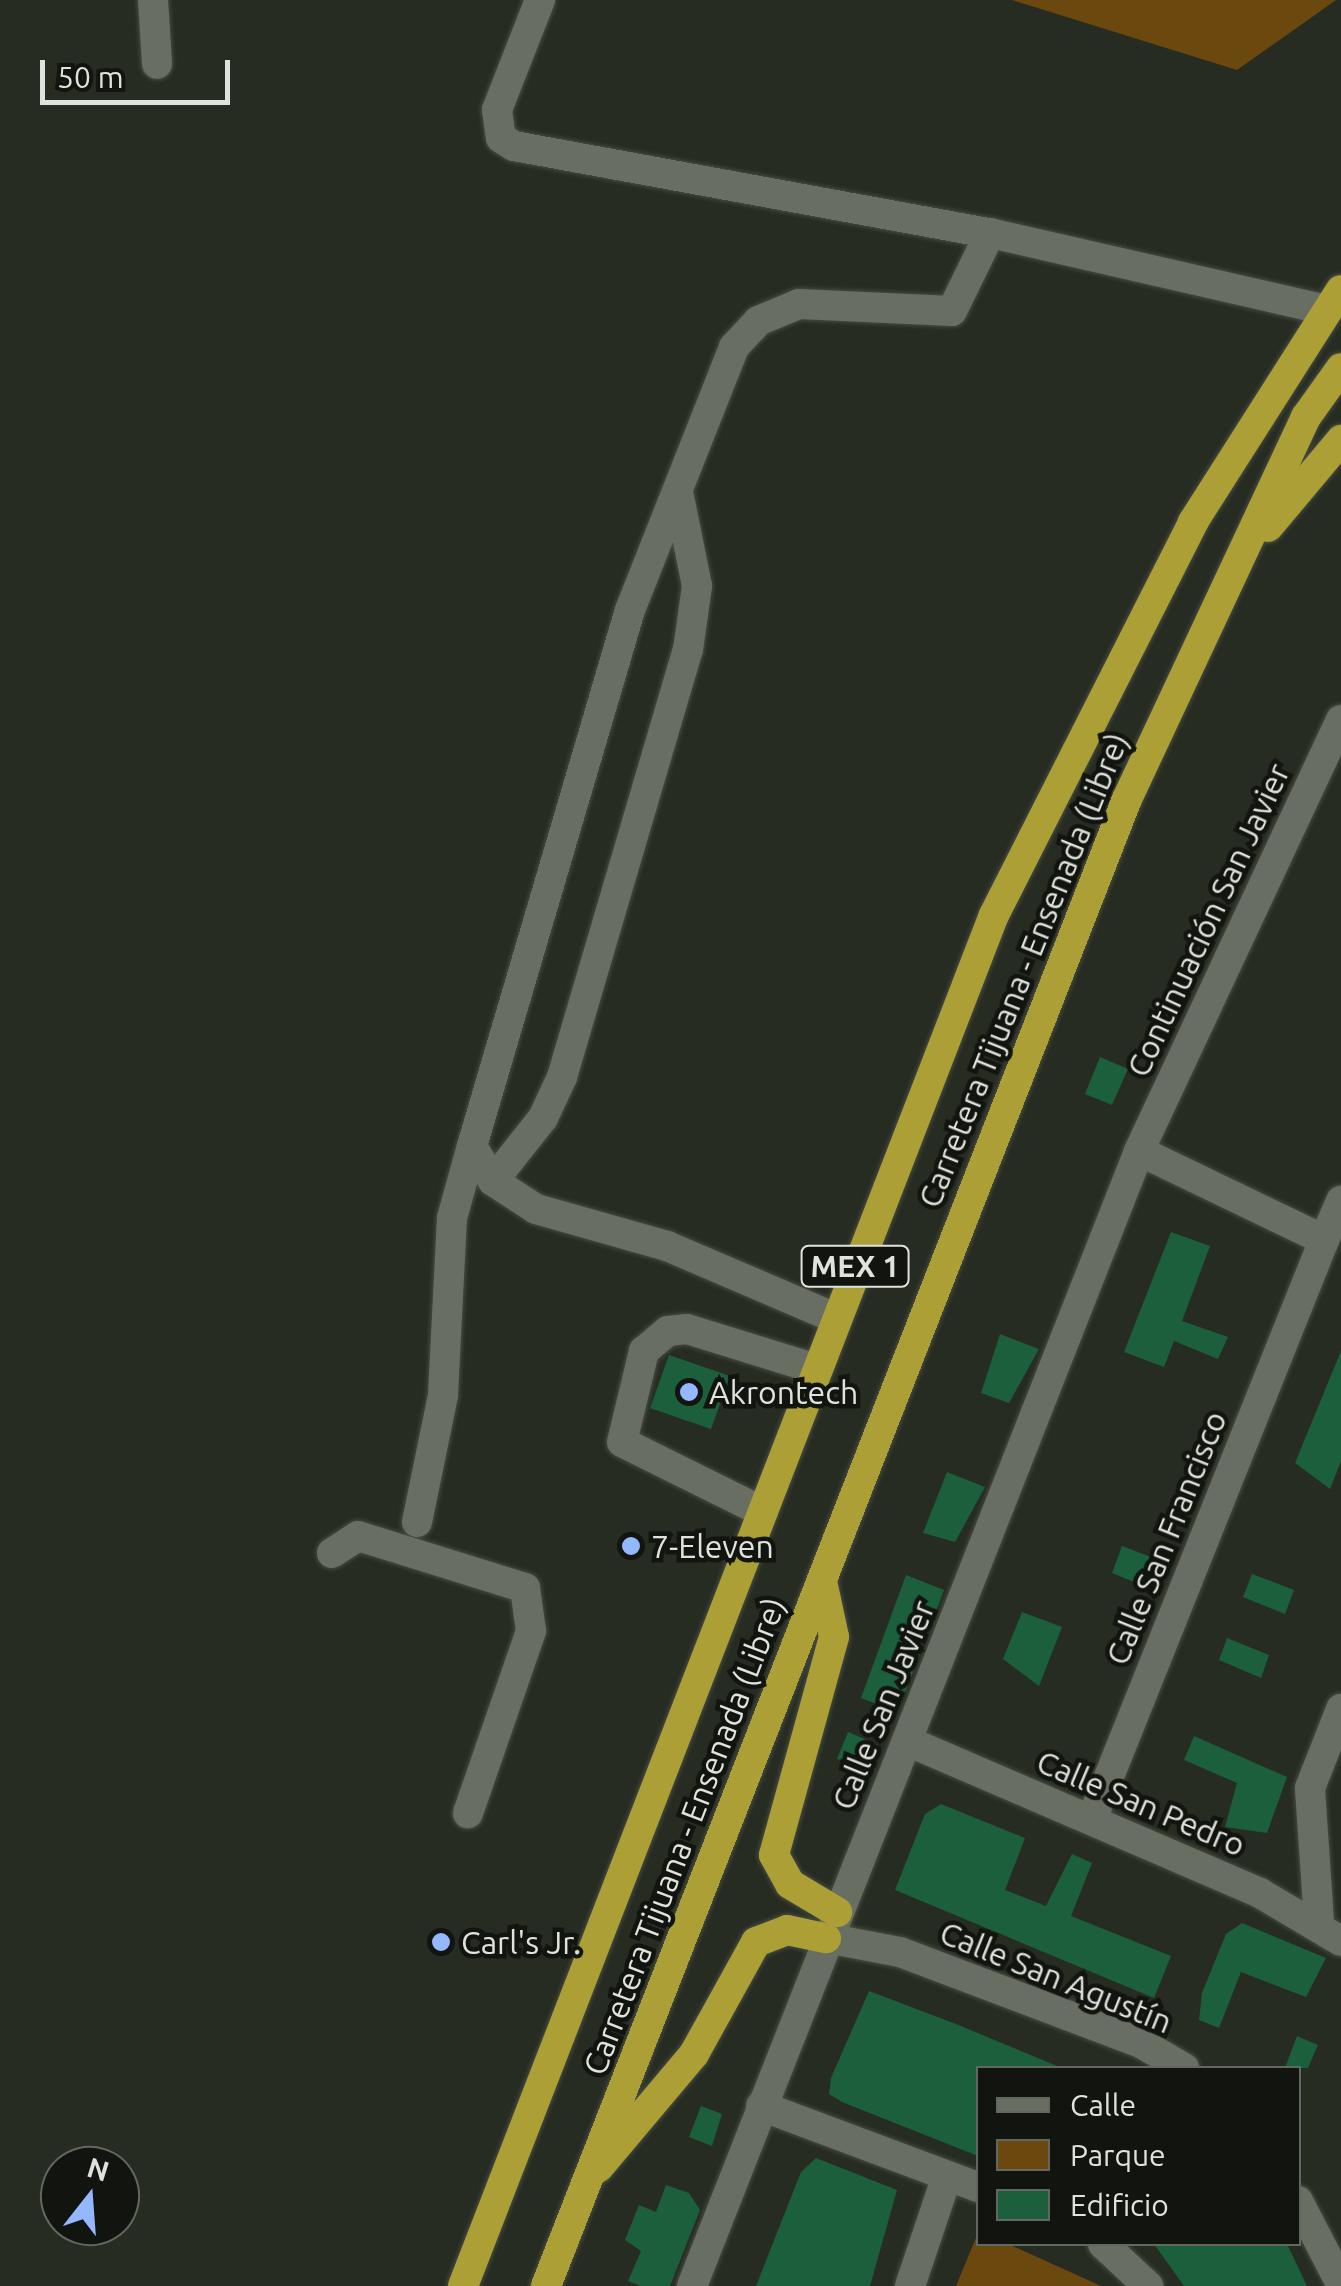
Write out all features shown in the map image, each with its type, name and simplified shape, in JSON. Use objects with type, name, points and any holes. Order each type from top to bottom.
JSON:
[{"type":"highway","name":"Carretera Tijuana - Ensenada (Libre)","points":[[462,2286],[835,1318],[1042,811],[1194,522],[1334,300]]},
{"type":"highway","name":"Carretera Tijuana - Ensenada (Libre)","points":[[546,2286],[1127,798],[1306,417],[1341,368]]},
{"type":"highway","points":[[1240,560],[1341,440]]},
{"type":"highway","points":[[822,1581],[834,1637],[774,1856],[790,1884],[831,1925]]},
{"type":"highway","points":[[586,2182],[666,2094],[756,1942],[788,1930],[831,1925]]},
{"type":"street","points":[[153,0],[158,64]]},
{"type":"street","points":[[540,0],[496,110],[500,138],[514,146],[1334,300]]},
{"type":"street","points":[[418,1522],[443,1395],[452,1218],[630,610],[679,497],[734,347],[758,321],[800,304],[952,311],[990,234]]},
{"type":"street","points":[[493,1181],[543,1118],[562,1077],[688,650],[697,586],[679,497]]},
{"type":"street","name":"Continuación San Javier","points":[[1139,1150],[1341,720]]},
{"type":"street","points":[[472,1146],[493,1181],[536,1209],[668,1246],[835,1318]]},
{"type":"street","points":[[1139,1150],[1324,1240]]},
{"type":"street","name":"Calle San Javier","points":[[692,2286],[1139,1150]]},
{"type":"street","name":"Calle San Francisco","points":[[1092,1818],[1304,1283],[1341,1201]]},
{"type":"street","points":[[763,1512],[622,1442],[644,1351],[668,1331],[688,1330],[816,1369]]},
{"type":"street","points":[[332,1553],[358,1536],[525,1588],[532,1631],[468,1814]]},
{"type":"street","points":[[1330,1931],[1310,1788],[1341,1709]]},
{"type":"street","name":"Calle San Pedro","points":[[907,1741],[1092,1818],[1330,1931]]},
{"type":"street","name":"Calle San Agustín","points":[[831,1925],[1179,2066]]},
{"type":"street","points":[[761,2106],[976,2186]]},
{"type":"street","points":[[910,2286],[947,2176]]},
{"type":"street","points":[[1301,2207],[1341,2284]]},
{"type":"street","points":[[1106,2246],[1148,2286]]},
{"type":"green space","points":[[1012,0],[1336,0],[1237,70]]},
{"type":"green space","points":[[976,2238],[976,2246],[1012,2246],[1101,2286],[956,2286]]},
{"type":"building","points":[[1100,1057],[1128,1069],[1112,1105],[1085,1094]]},
{"type":"building","points":[[1171,1232],[1210,1246],[1182,1321],[1228,1337],[1218,1359],[1174,1341],[1164,1367],[1124,1352]]},
{"type":"building","points":[[1000,1334],[1039,1349],[1009,1403],[981,1393]]},
{"type":"building","points":[[1341,1351],[1341,1461],[1330,1489],[1295,1463]]},
{"type":"building","name":"Akrontech","points":[[669,1355],[730,1376],[711,1429],[650,1408]]},
{"type":"building","points":[[947,1472],[985,1487],[955,1542],[923,1533]]},
{"type":"building","points":[[1122,1546],[1151,1557],[1139,1584],[1112,1573]]},
{"type":"building","points":[[1252,1574],[1294,1590],[1285,1614],[1243,1597]]},
{"type":"building","points":[[906,1575],[944,1590],[898,1712],[861,1698]]},
{"type":"building","points":[[1022,1612],[1062,1627],[1039,1686],[1003,1659]]},
{"type":"building","points":[[1227,1638],[1269,1655],[1261,1678],[1219,1660]]},
{"type":"building","points":[[848,1732],[879,1745],[870,1768],[837,1759]]},
{"type":"building","points":[[1194,1736],[1287,1777],[1267,1833],[1225,1827],[1237,1783],[1184,1760]]},
{"type":"building","points":[[941,1804],[1025,1838],[1005,1890],[1046,1906],[1072,1854],[1092,1863],[1071,1916],[1171,1956],[1154,1998],[895,1890],[925,1814]]},
{"type":"building","points":[[1242,1923],[1326,1958],[1306,1997],[1241,1972],[1219,2028],[1199,2020],[1202,1993],[1226,1934]]},
{"type":"building","points":[[869,1991],[1057,2066],[976,2066],[976,2155],[842,2102],[829,2094],[831,2078]]},
{"type":"building","points":[[1297,2036],[1318,2045],[1308,2068],[1286,2066]]},
{"type":"building","points":[[701,2106],[722,2114],[712,2146],[689,2137]]},
{"type":"building","points":[[816,2158],[897,2190],[870,2286],[756,2286],[801,2172]]},
{"type":"building","points":[[666,2185],[689,2193],[700,2210],[670,2286],[640,2286],[628,2281],[641,2251],[625,2240],[639,2205],[656,2212]]},
{"type":"building","points":[[1155,2246],[1288,2246],[1307,2286],[1184,2286]]},
{"type":"place","name":"Akrontech","points":[[689,1392]]},
{"type":"place","name":"7-Eleven","points":[[631,1546]]},
{"type":"place","name":"Carl's Jr.","points":[[441,1942]]}]
